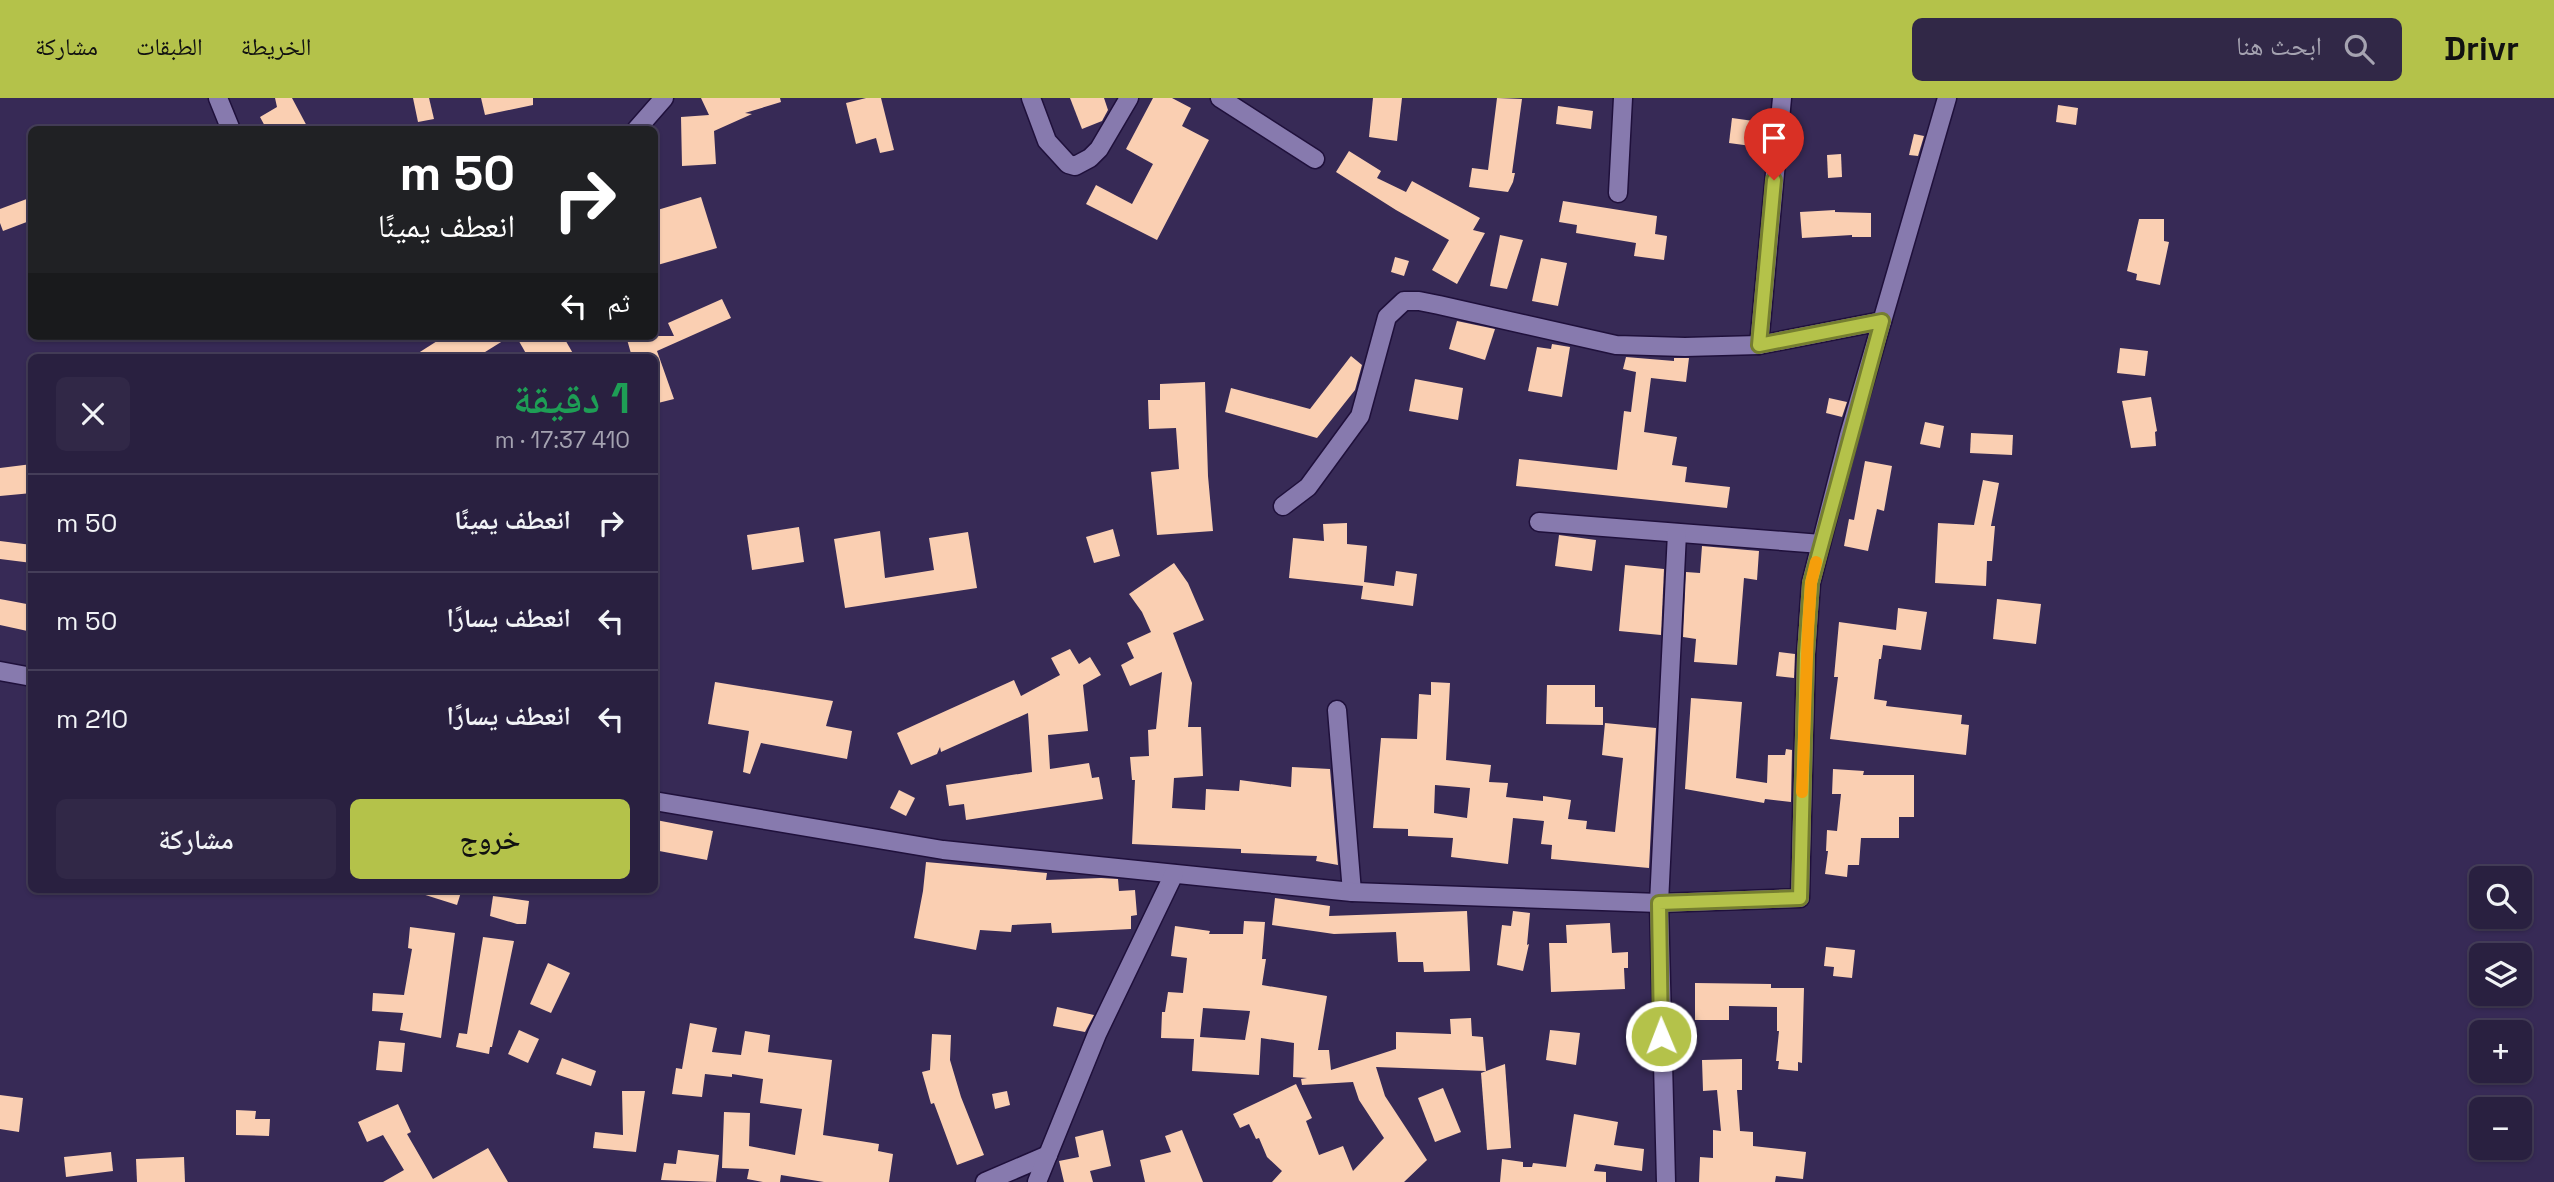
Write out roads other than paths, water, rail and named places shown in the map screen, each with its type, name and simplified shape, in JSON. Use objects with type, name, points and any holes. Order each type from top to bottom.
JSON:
[{"type":"street","points":[[218,98],[230,126]]},
{"type":"street","points":[[640,126],[664,98]]},
{"type":"street","points":[[1031,98],[1047,141],[1068,164],[1074,166],[1090,158],[1098,149],[1129,98]]},
{"type":"street","points":[[1221,98],[1315,159]]},
{"type":"street","points":[[1618,193],[1623,98]]},
{"type":"street","points":[[1759,345],[1782,98]]},
{"type":"street","points":[[658,802],[943,850],[1352,892],[1659,903],[1800,898],[1811,583],[1882,321],[1947,98]]},
{"type":"street","points":[[1283,506],[1308,488],[1360,416],[1387,317],[1404,301],[1439,305],[1616,345],[1685,348],[1759,345],[1882,321]]},
{"type":"street","points":[[1539,522],[1821,544]]},
{"type":"street","points":[[1666,1182],[1659,903],[1677,533]]},
{"type":"street","points":[[0,671],[28,676]]},
{"type":"street","points":[[1337,710],[1352,892]]},
{"type":"street","points":[[1037,1182],[1097,1034],[1174,874]]},
{"type":"street","points":[[985,1182],[1048,1155]]}]
